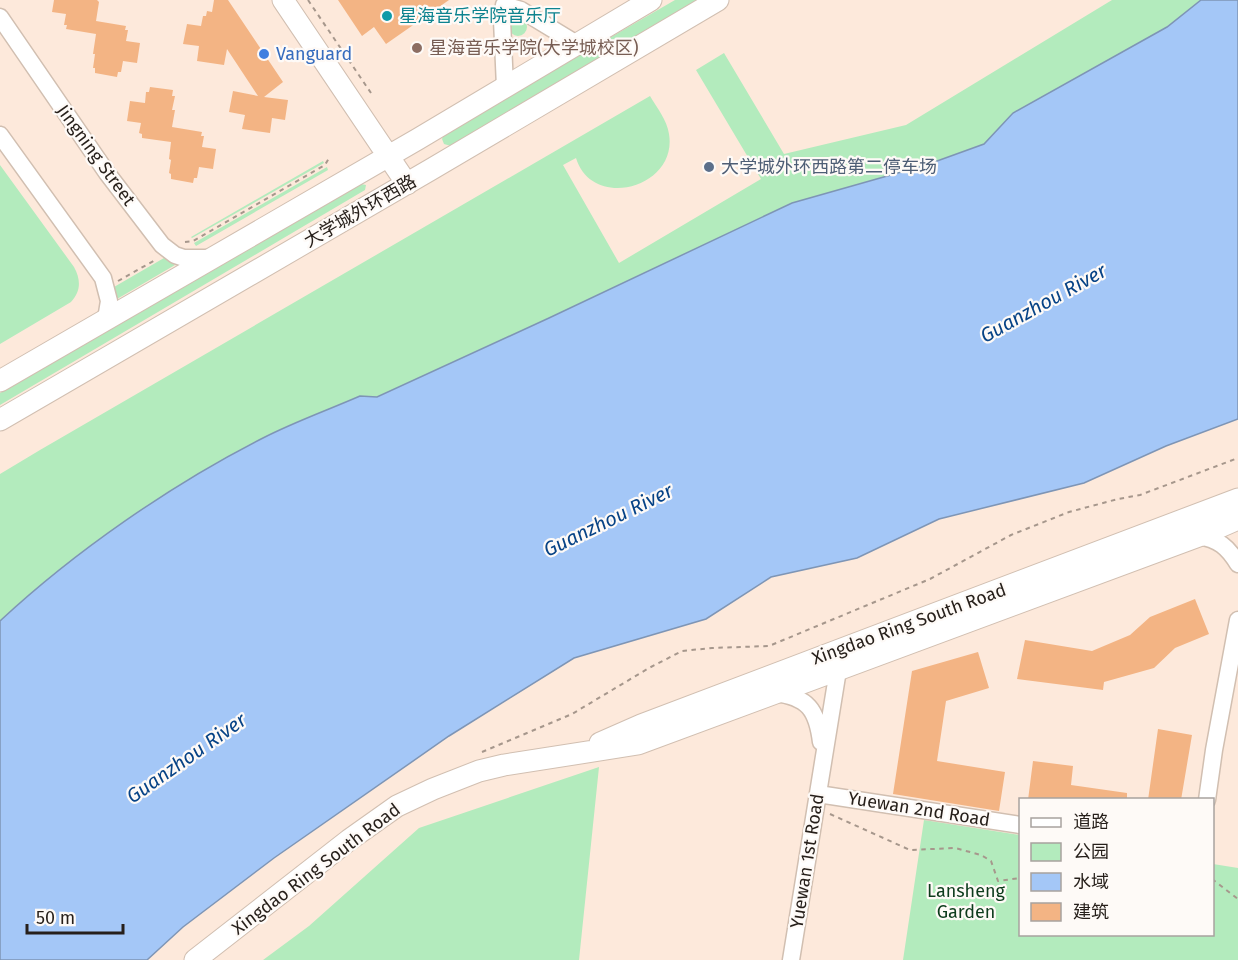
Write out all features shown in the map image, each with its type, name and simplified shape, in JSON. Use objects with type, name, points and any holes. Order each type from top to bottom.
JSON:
[{"type":"main road","points":[[282,0],[407,184]]},
{"type":"main road","name":"大学城外环西路","points":[[0,381],[506,87],[651,0]]},
{"type":"main road","name":"大学城外环西路","points":[[0,420],[450,159],[718,0]]},
{"type":"main road","points":[[432,130],[438,147],[450,159]]},
{"type":"main road","name":"Xingdao Ring South Road","points":[[581,752],[641,725],[1238,499]]},
{"type":"main road","name":"Xingdao Ring South Road","points":[[195,960],[349,840],[397,806],[433,789],[478,771],[504,765],[638,744],[1199,536],[1238,519]]},
{"type":"street","points":[[506,87],[502,3],[521,10],[577,44]]},
{"type":"street","name":"Jingning Street","points":[[0,17],[107,173],[162,245],[175,255],[184,258],[214,257]]},
{"type":"street","points":[[0,135],[103,278],[109,301],[106,319]]},
{"type":"street","points":[[1199,536],[1220,542],[1229,549],[1238,564]]},
{"type":"street","points":[[1207,798],[1238,620]]},
{"type":"street","name":"Yuewan 1st Road","points":[[791,960],[838,670]]},
{"type":"street","name":"Yuewan 1st Road","points":[[775,693],[797,698],[812,710],[818,723],[823,761]]},
{"type":"street","name":"Yuewan 2nd Road","points":[[817,802],[1019,825]]},
{"type":"path","points":[[308,0],[371,93]]},
{"type":"path","points":[[184,243],[193,241],[325,165],[329,158]]},
{"type":"path","points":[[112,282],[121,280],[155,261],[160,254]]},
{"type":"path","points":[[474,756],[572,714],[682,651],[769,646],[930,579],[1011,535],[1069,512],[1140,495],[1238,458]]},
{"type":"path","points":[[817,802],[910,850],[955,848],[981,855],[991,861],[998,881],[1019,878]]},
{"type":"path","points":[[1214,881],[1238,899]]},
{"type":"green space","points":[[675,0],[701,0],[451,146],[444,144],[442,139],[444,134]]},
{"type":"green space","points":[[1112,0],[1201,0],[1167,27],[1013,113],[984,144],[926,165],[549,318],[377,397],[360,396],[263,438],[159,498],[60,569],[0,621],[0,474],[40,450],[650,96],[664,119],[669,134],[668,153],[661,168],[648,179],[632,186],[615,188],[599,184],[585,174],[576,158],[563,165],[619,263],[761,179],[696,70],[724,53],[784,154],[906,125]]},
{"type":"green space","points":[[514,18],[522,18],[527,23],[525,34],[514,36],[509,31],[509,23]]},
{"type":"green space","points":[[323,161],[324,163],[191,237]]},
{"type":"green space","points":[[0,165],[74,267],[79,285],[77,294],[71,302],[0,344]]},
{"type":"green space","points":[[327,167],[328,170],[196,246],[194,243]]},
{"type":"green space","points":[[361,184],[366,185],[365,190],[0,405],[0,393]]},
{"type":"green space","points":[[164,258],[175,265],[116,298],[114,287]]},
{"type":"green space","points":[[599,767],[579,960],[263,960],[309,926],[419,828]]},
{"type":"green space","name":"Lansheng Garden","points":[[924,820],[1019,835],[1019,936],[1214,936],[1214,864],[1238,868],[1238,960],[903,960]]},
{"type":"water","name":"Guanzhou River","points":[[1201,0],[1238,0],[1238,419],[1166,446],[1084,483],[939,519],[857,558],[771,577],[706,619],[574,658],[449,736],[274,858],[183,927],[147,960],[0,960],[0,621],[60,570],[159,498],[263,438],[360,396],[377,397],[792,203],[926,165],[984,144],[1013,113],[1167,27]]},
{"type":"building","points":[[54,0],[97,0],[99,2],[96,21],[126,26],[125,30],[128,30],[126,41],[140,43],[137,63],[123,61],[121,72],[118,72],[117,77],[95,73],[95,68],[93,68],[95,54],[93,54],[96,34],[66,29],[67,25],[64,25],[66,14],[52,12]]},
{"type":"building","points":[[214,0],[228,0],[283,82],[264,97],[288,100],[285,120],[272,118],[270,133],[242,129],[245,115],[229,112],[233,91],[258,96],[227,49],[224,65],[197,61],[199,46],[183,44],[187,24],[201,26],[203,16],[206,16],[207,11],[212,12]]},
{"type":"building","name":"星海音乐学院音乐厅","points":[[338,0],[449,0],[386,44],[374,27],[362,36]]},
{"type":"building","points":[[150,87],[173,90],[172,96],[175,96],[172,110],[175,110],[172,127],[202,132],[201,136],[204,136],[202,147],[216,149],[213,169],[199,167],[197,178],[194,178],[193,183],[171,179],[169,173],[171,160],[169,159],[171,142],[142,138],[142,134],[139,133],[141,123],[127,121],[130,101],[145,103],[146,92],[149,92]]},
{"type":"building","points":[[1195,599],[1209,634],[1175,648],[1154,668],[1104,682],[1103,690],[1017,679],[1025,640],[1092,651],[1130,635],[1150,617]]},
{"type":"building","points":[[978,652],[989,688],[946,701],[937,761],[1005,772],[999,811],[893,794],[912,671]]},
{"type":"building","points":[[1158,729],[1192,735],[1181,798],[1148,798]]},
{"type":"building","points":[[1033,761],[1073,766],[1071,785],[1127,793],[1127,798],[1028,798]]},
{"type":"place","name":"星海音乐学院音乐厅","points":[[387,16]]},
{"type":"place","name":"星海音乐学院(大学城校区)","points":[[417,48]]},
{"type":"place","name":"Vanguard","points":[[264,54]]},
{"type":"place","name":"大学城外环西路第二停车场","points":[[709,167]]}]
